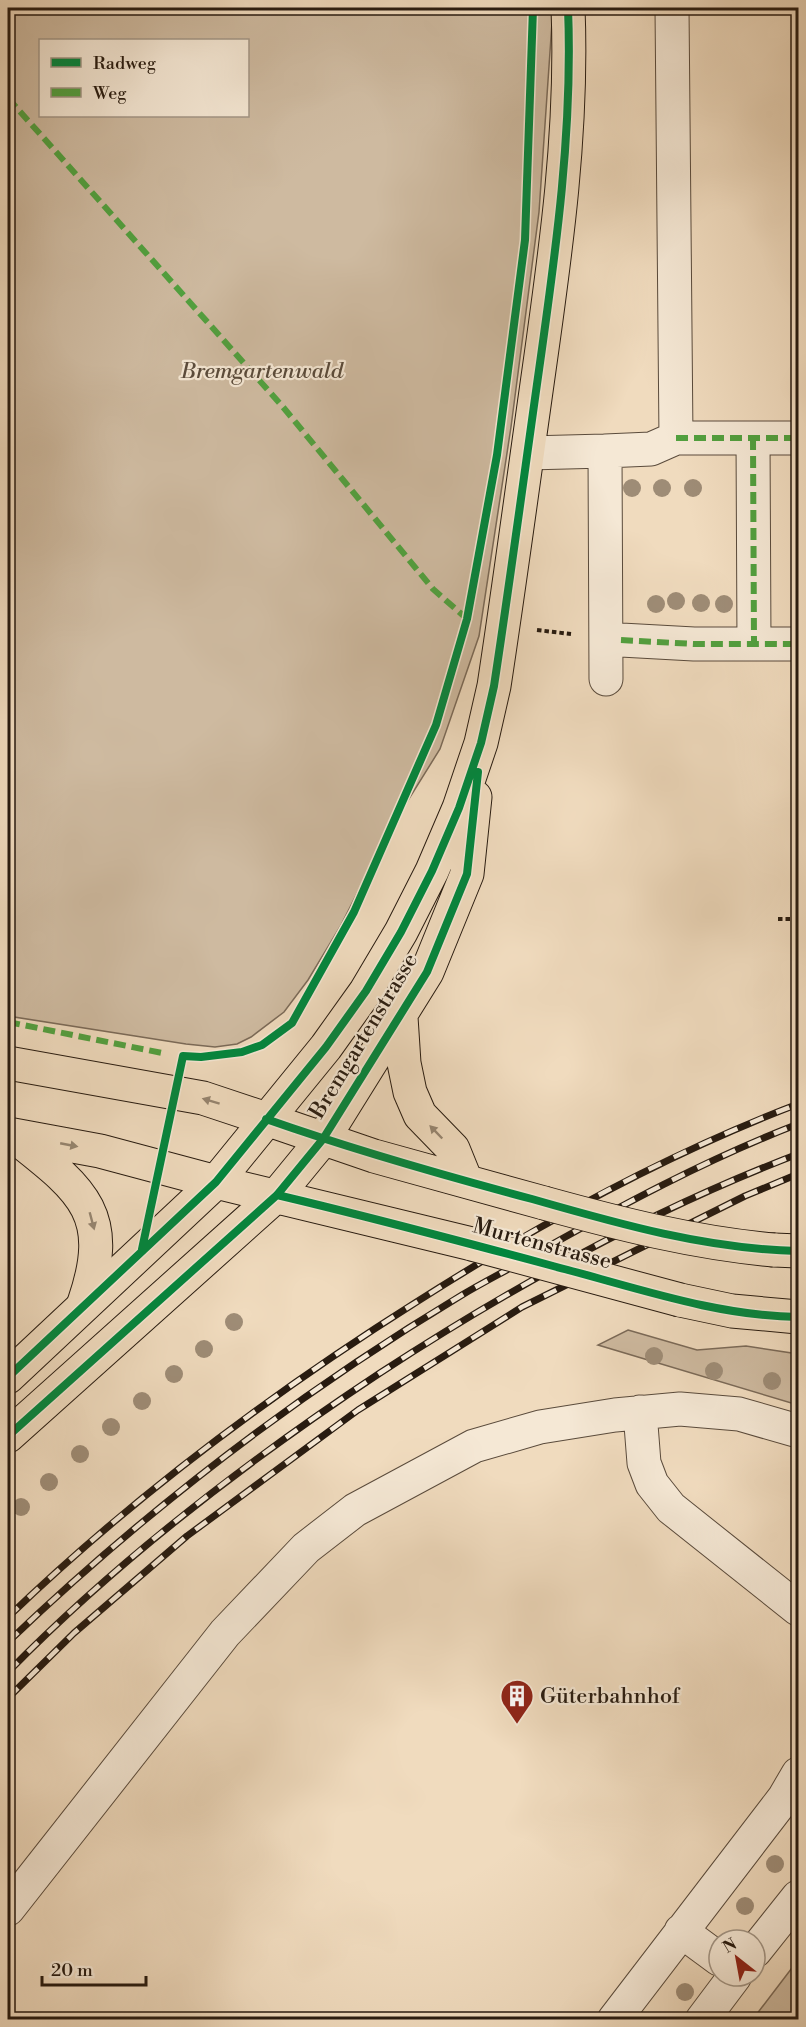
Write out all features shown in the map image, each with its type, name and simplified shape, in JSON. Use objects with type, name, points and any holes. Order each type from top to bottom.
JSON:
[{"type":"main road","name":"Bremgartenstrasse","points":[[266,1119],[326,1047],[366,991],[401,932],[432,871],[459,808],[481,743],[494,686],[557,243],[566,124],[568,8]]},
{"type":"main road","name":"Bremgartenstrasse","points":[[323,1139],[427,972],[467,874],[481,743]]},
{"type":"main road","points":[[401,1017],[404,1063],[410,1092],[420,1115],[453,1149],[466,1181]]},
{"type":"main road","name":"Murtenstrasse","points":[[8,1063],[203,1098],[323,1139],[621,1224],[682,1238],[786,1251]]},
{"type":"main road","points":[[8,1377],[84,1303],[216,1182],[266,1119]]},
{"type":"main road","points":[[10,1134],[66,1177],[82,1195],[92,1216],[97,1246],[96,1263],[84,1303]]},
{"type":"main road","name":"Murtenstrasse","points":[[10,1134],[100,1151],[216,1182],[472,1244],[680,1300],[732,1311],[798,1317]]},
{"type":"main road","points":[[8,1436],[277,1195],[323,1139]]},
{"type":"street","points":[[672,8],[676,438]]},
{"type":"street","points":[[528,453],[651,449],[676,438],[798,438]]},
{"type":"street","points":[[753,438],[754,644]]},
{"type":"street","points":[[605,451],[606,679]]},
{"type":"street","points":[[621,640],[694,644],[798,644]]},
{"type":"street","points":[[8,1909],[225,1633],[306,1548],[356,1510],[474,1446],[540,1427],[640,1412],[680,1409],[739,1414],[798,1431]]},
{"type":"street","points":[[640,1412],[644,1463],[652,1484],[664,1500],[798,1609]]},
{"type":"street","points":[[614,2019],[784,1798],[798,1774]]},
{"type":"street","points":[[767,1936],[798,1897]]},
{"type":"street","points":[[681,1931],[707,1950]]},
{"type":"street","points":[[702,2019],[726,1988]]},
{"type":"path","points":[[530,629],[581,635]]},
{"type":"path","points":[[778,919],[798,919]]},
{"type":"green space","name":"Bremgartenwald","points":[[8,8],[553,8],[539,212],[511,427],[479,636],[440,749],[387,834],[340,927],[308,980],[284,1012],[251,1037],[237,1044],[215,1047],[8,1016]]},
{"type":"green space","points":[[628,1330],[697,1350],[746,1346],[798,1354],[798,1405],[598,1345]]},
{"type":"green space","points":[[798,1960],[798,2019],[753,2019]]},
{"type":"railway","points":[[8,1617],[104,1530],[205,1448],[364,1336],[556,1218],[699,1145],[798,1104]]},
{"type":"railway","points":[[8,1642],[60,1593],[169,1500],[283,1413],[401,1333],[471,1290],[631,1202],[696,1168],[798,1124]]},
{"type":"railway","points":[[8,1672],[95,1590],[186,1513],[233,1476],[380,1373],[480,1310],[583,1252],[689,1200],[798,1154]]},
{"type":"railway","points":[[8,1698],[74,1633],[187,1536],[358,1410],[522,1307],[745,1196],[798,1174]]},
{"type":"marked path","points":[[8,98],[283,407],[433,589],[467,619]]},
{"type":"marked path","points":[[676,438],[798,438]]},
{"type":"marked path","points":[[753,438],[754,644]]},
{"type":"marked path","points":[[621,640],[694,644],[798,644]]},
{"type":"marked path","points":[[8,1022],[162,1053]]},
{"type":"cycle path","points":[[142,1249],[183,1056],[201,1057],[242,1052],[262,1045],[292,1023],[354,912],[436,725],[467,619],[497,455],[525,240],[533,8]]},
{"type":"cycle path","points":[[8,1377],[216,1182],[326,1047],[366,991],[401,932],[432,871],[459,808],[481,743],[494,686],[545,325],[566,144],[568,8]]},
{"type":"cycle path","points":[[8,1436],[277,1195],[323,1139],[427,972],[467,874],[478,772]]},
{"type":"cycle path","points":[[266,1119],[398,1162],[630,1226],[730,1246],[798,1251]]},
{"type":"cycle path","points":[[277,1195],[423,1231],[682,1301],[740,1312],[798,1317]]},
{"type":"place","name":"Güterbahnhof","points":[[517,1725]]}]
